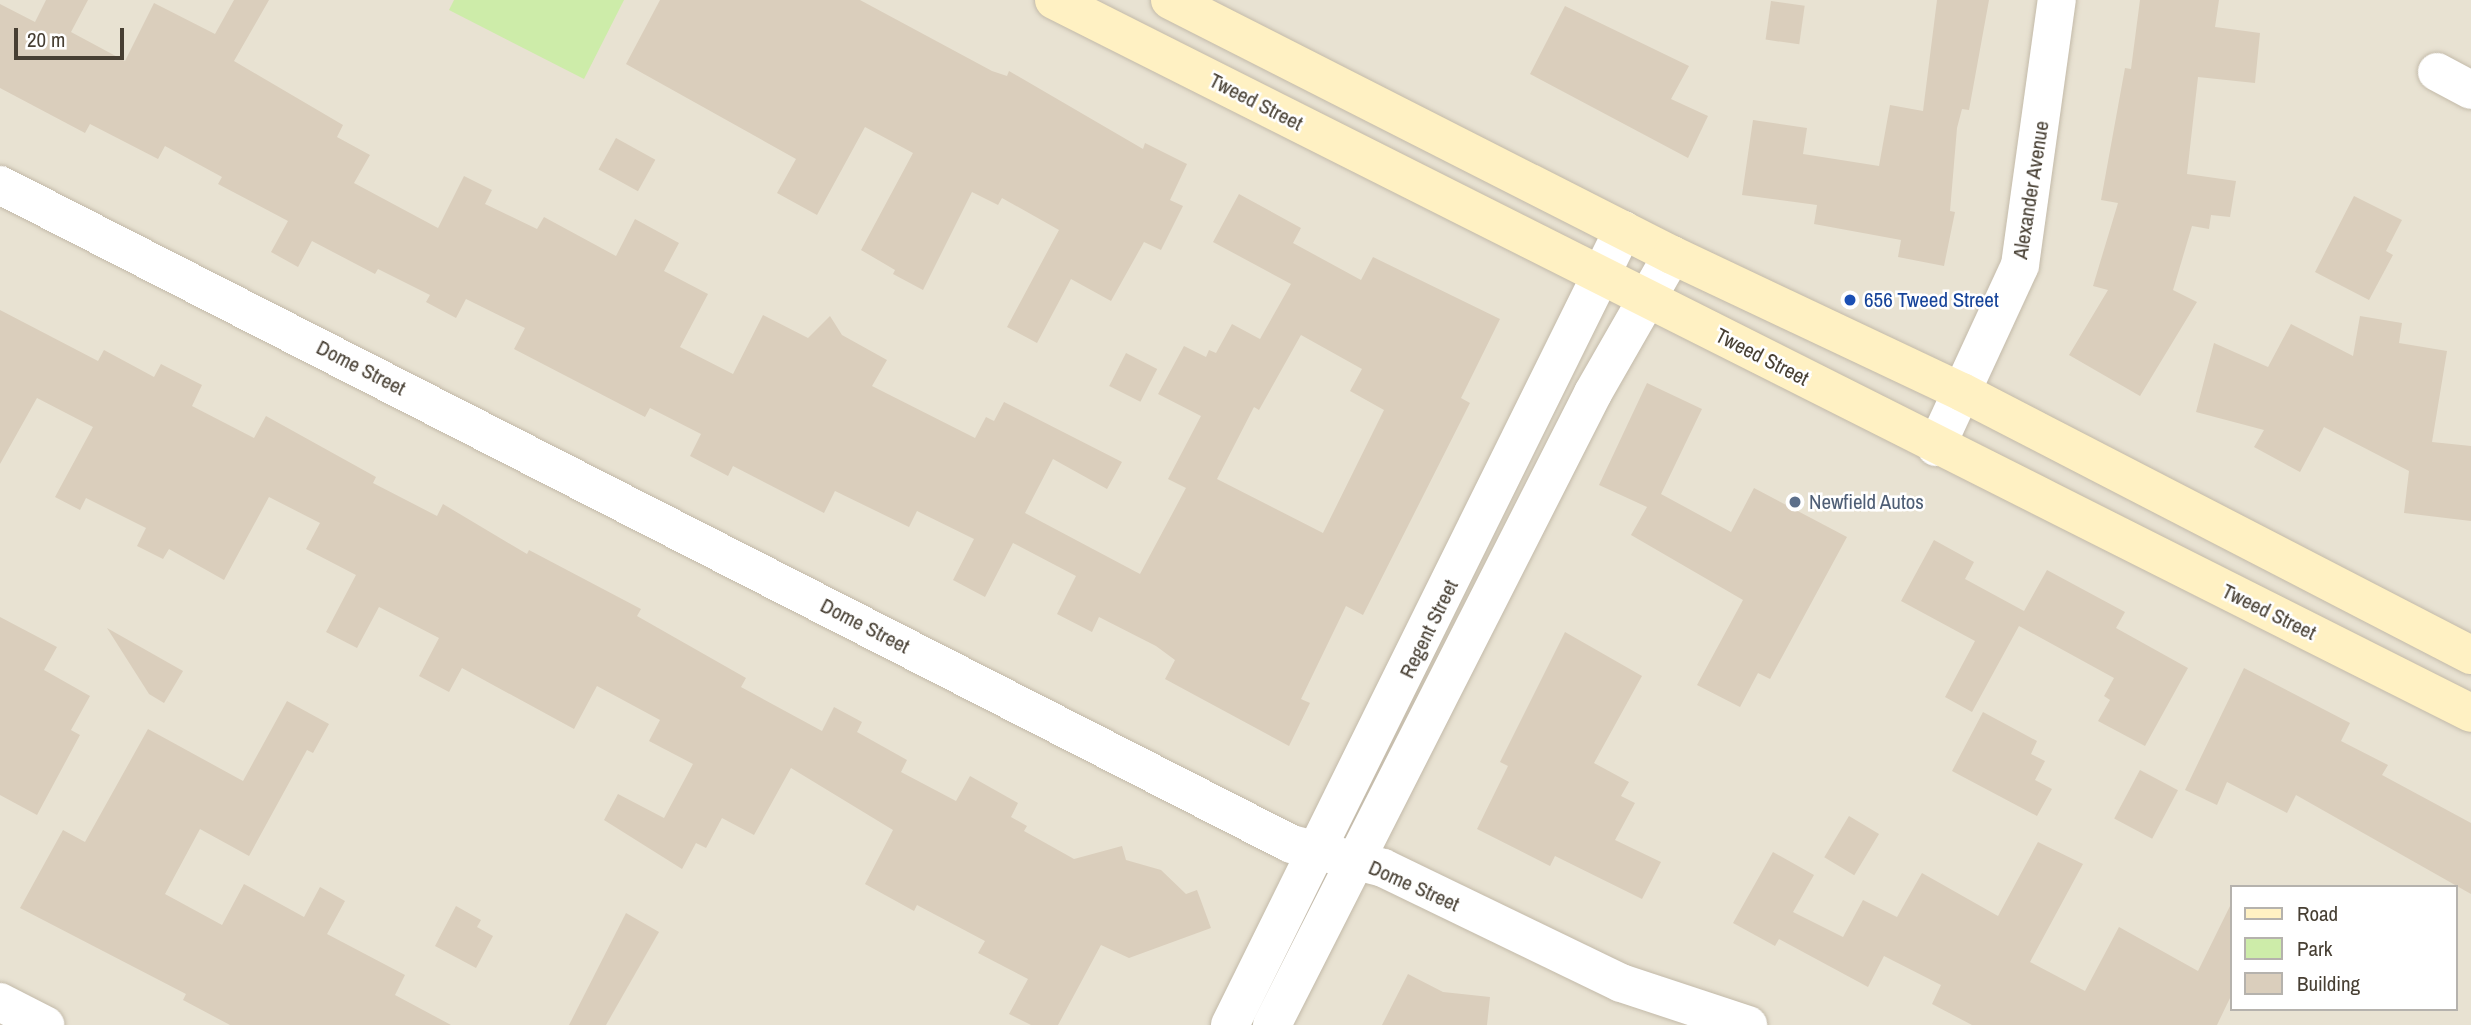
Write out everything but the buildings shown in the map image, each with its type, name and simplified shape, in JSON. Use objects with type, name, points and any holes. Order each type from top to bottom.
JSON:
[{"type":"main road","name":"Tweed Street","points":[[1054,0],[1936,447],[2471,713]]},
{"type":"main road","points":[[1170,0],[1671,255],[1962,393],[2471,655]]},
{"type":"street","name":"Alexander Avenue","points":[[1936,447],[2020,265],[2057,0]]},
{"type":"street","points":[[2437,72],[2471,90]]},
{"type":"street","name":"Dome Street","points":[[0,185],[1292,844],[1317,853],[1383,868],[1621,983],[1748,1025]]},
{"type":"street","name":"Regent Street","points":[[1230,1025],[1623,230]]},
{"type":"street","name":"Regent Street","points":[[1272,1025],[1593,393],[1649,300],[1671,255]]},
{"type":"street","points":[[0,1002],[45,1025]]},
{"type":"shaded area","points":[[0,0],[2471,0],[2471,1025],[0,1025]]},
{"type":"green space","points":[[454,0],[624,0],[584,79],[449,10]]},
{"type":"place","name":"656 Tweed Street","points":[[1850,300]]},
{"type":"place","name":"Newfield Autos","points":[[1795,502]]}]
